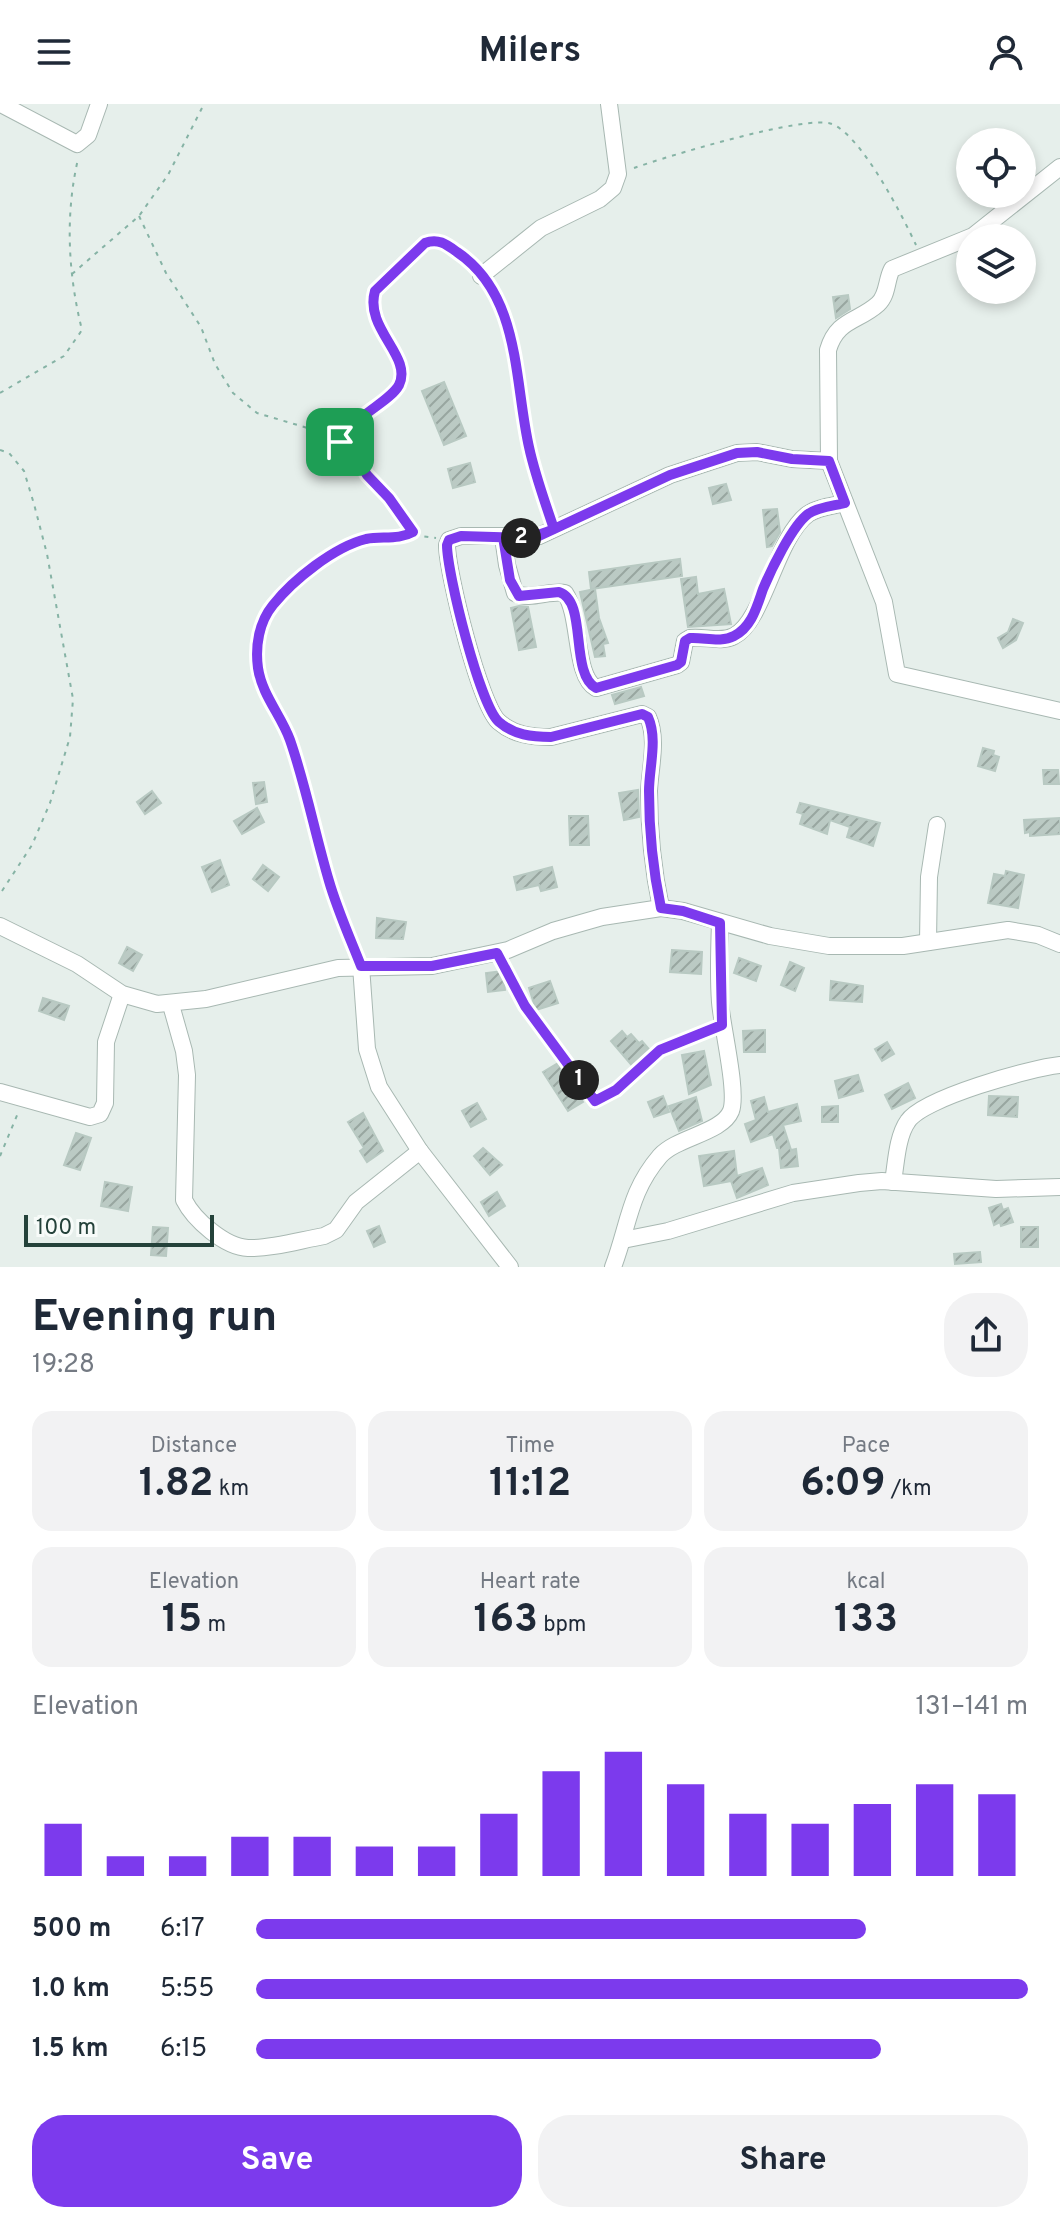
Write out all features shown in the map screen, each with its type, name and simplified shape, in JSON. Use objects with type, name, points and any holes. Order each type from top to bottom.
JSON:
[{"type":"street","points":[[1,104],[70,142],[81,143],[88,135],[99,104]]},
{"type":"street","points":[[481,276],[541,228],[613,188],[618,174],[609,104]]},
{"type":"street","points":[[1060,167],[973,236],[892,269],[878,305],[849,321],[832,336],[828,350],[829,461],[884,602],[897,674],[1060,711]]},
{"type":"street","points":[[661,908],[655,879],[649,792],[652,731],[648,717],[642,714],[551,737],[513,731],[496,720],[485,699],[468,642],[447,553],[449,540],[475,536],[539,536],[670,475],[737,453],[757,452],[792,459],[829,461]]},
{"type":"street","points":[[503,537],[515,593],[524,597],[565,593],[578,631],[585,679],[596,688],[677,665],[681,662],[685,641],[690,638],[731,638],[743,630],[758,606],[789,540],[807,515],[818,509],[845,503]]},
{"type":"street","points":[[928,942],[929,877],[937,825]]},
{"type":"street","points":[[0,926],[77,964],[122,994],[141,1001],[171,1005],[219,997],[338,968],[432,966],[497,953],[553,931],[602,917],[661,908],[683,911],[770,936],[829,946],[903,946],[1008,930],[1038,935],[1060,944]]},
{"type":"street","points":[[613,1267],[636,1189],[661,1155],[729,1115],[733,1095],[722,1025],[720,923]]},
{"type":"street","points":[[361,966],[367,1049],[372,1071],[420,1151],[510,1267]]},
{"type":"street","points":[[0,1092],[90,1117],[100,1114],[105,1103],[106,1042],[122,994]]},
{"type":"street","points":[[171,1005],[187,1075],[184,1200],[195,1217],[221,1237],[246,1248],[324,1236],[336,1230],[356,1202],[420,1151]]},
{"type":"street","points":[[893,1182],[906,1123],[918,1112],[964,1091],[1036,1067],[1060,1065]]},
{"type":"street","points":[[623,1240],[668,1231],[793,1193],[859,1183],[893,1182],[951,1188],[1060,1187]]},
{"type":"path","points":[[72,274],[139,216],[168,175],[204,104]]},
{"type":"path","points":[[618,174],[772,129],[810,123],[832,124],[876,171],[896,201],[922,256]]},
{"type":"path","points":[[0,393],[64,356],[82,330],[72,274],[70,204],[81,143]]},
{"type":"path","points":[[139,216],[166,273],[201,327],[215,364],[233,393],[257,413],[285,419],[349,447],[367,475],[389,498],[413,532],[449,540]]},
{"type":"path","points":[[340,442],[397,388],[400,381],[400,361],[378,328],[372,302],[378,285],[425,243],[433,240],[443,242],[463,256],[498,301],[512,340],[529,447],[554,529]]},
{"type":"path","points":[[0,450],[9,453],[24,471],[34,504],[47,554],[73,699],[70,737],[50,803],[32,845],[0,894]]},
{"type":"path","points":[[361,966],[329,882],[291,742],[263,688],[257,647],[261,623],[272,606],[305,573],[363,540],[406,536],[413,532]]},
{"type":"path","points":[[497,953],[525,1006],[594,1100],[616,1090],[660,1050],[722,1025]]},
{"type":"path","points":[[0,1156],[24,1099]]},
{"type":"building","points":[[848,295],[850,309],[836,318],[833,297]]},
{"type":"building","points":[[444,382],[466,436],[444,445],[422,391]]},
{"type":"building","points":[[470,463],[475,482],[453,488],[448,469]]},
{"type":"building","points":[[726,484],[731,500],[713,504],[709,488]]},
{"type":"building","points":[[777,509],[780,532],[772,546],[767,547],[763,510]]},
{"type":"building","points":[[680,559],[682,576],[591,589],[589,572]]},
{"type":"building","points":[[696,577],[698,594],[724,589],[731,624],[688,627],[681,579]]},
{"type":"building","points":[[595,589],[599,618],[608,643],[603,644],[605,656],[595,657],[580,592]]},
{"type":"building","points":[[528,607],[536,647],[519,650],[511,608]]},
{"type":"building","points":[[1013,619],[1023,623],[1016,640],[1003,648],[998,638],[1008,632]]},
{"type":"building","points":[[641,687],[644,696],[615,704],[612,695]]},
{"type":"building","points":[[983,748],[994,751],[993,755],[999,757],[995,771],[978,766]]},
{"type":"building","points":[[1043,770],[1058,770],[1059,784],[1044,784]]},
{"type":"building","points":[[264,782],[267,802],[256,804],[253,783]]},
{"type":"building","points":[[638,790],[639,817],[624,820],[619,793]]},
{"type":"building","points":[[152,791],[161,803],[145,814],[137,802]]},
{"type":"building","points":[[800,803],[880,823],[873,846],[847,837],[850,827],[830,820],[827,834],[800,824],[803,814],[797,812]]},
{"type":"building","points":[[257,808],[264,822],[242,834],[234,821]]},
{"type":"building","points":[[569,816],[588,816],[589,845],[570,845]]},
{"type":"building","points":[[1060,818],[1060,834],[1030,836],[1030,832],[1025,833],[1024,820]]},
{"type":"building","points":[[220,860],[229,885],[212,892],[202,867]]},
{"type":"building","points":[[263,865],[279,877],[268,891],[253,879]]},
{"type":"building","points":[[552,867],[557,887],[541,891],[539,885],[517,890],[514,877]]},
{"type":"building","points":[[1006,871],[1024,875],[1018,908],[988,903],[994,874],[1005,876]]},
{"type":"building","points":[[377,918],[406,922],[403,939],[376,938]]},
{"type":"building","points":[[127,947],[142,955],[133,971],[119,963]]},
{"type":"building","points":[[672,950],[702,952],[701,974],[670,972]]},
{"type":"building","points":[[739,958],[761,966],[756,981],[734,973]]},
{"type":"building","points":[[790,962],[804,968],[795,991],[781,985]]},
{"type":"building","points":[[502,971],[505,990],[488,992],[486,973]]},
{"type":"building","points":[[550,981],[558,1003],[536,1010],[529,988]]},
{"type":"building","points":[[831,981],[863,986],[862,1002],[830,1000]]},
{"type":"building","points":[[43,998],[69,1006],[64,1020],[39,1011]]},
{"type":"building","points":[[765,1030],[765,1052],[744,1052],[743,1031]]},
{"type":"building","points":[[622,1031],[627,1037],[631,1034],[639,1043],[642,1041],[653,1054],[635,1069],[611,1041]]},
{"type":"building","points":[[887,1042],[894,1054],[882,1061],[875,1049]]},
{"type":"building","points":[[704,1051],[711,1085],[689,1094],[682,1055]]},
{"type":"building","points":[[558,1063],[583,1102],[568,1111],[543,1072]]},
{"type":"building","points":[[858,1075],[863,1091],[839,1098],[835,1081]]},
{"type":"building","points":[[908,1083],[915,1098],[892,1109],[885,1095]]},
{"type":"building","points":[[663,1096],[669,1112],[654,1117],[648,1102]]},
{"type":"building","points":[[989,1096],[1018,1097],[1017,1117],[988,1115]]},
{"type":"building","points":[[696,1097],[702,1121],[679,1131],[669,1106]]},
{"type":"building","points":[[764,1097],[768,1112],[797,1104],[801,1121],[783,1125],[791,1150],[796,1149],[798,1166],[781,1168],[779,1148],[773,1134],[751,1142],[745,1124],[756,1120],[751,1101]]},
{"type":"building","points":[[477,1103],[486,1119],[471,1127],[462,1111]]},
{"type":"building","points":[[838,1106],[838,1122],[822,1122],[822,1107]]},
{"type":"building","points":[[363,1113],[383,1151],[367,1162],[360,1151],[364,1148],[348,1122]]},
{"type":"building","points":[[76,1133],[91,1138],[80,1170],[64,1165]]},
{"type":"building","points":[[483,1148],[502,1165],[490,1175],[474,1156]]},
{"type":"building","points":[[734,1151],[737,1176],[762,1168],[768,1185],[737,1198],[731,1181],[704,1186],[699,1156]]},
{"type":"building","points":[[105,1182],[132,1187],[128,1211],[101,1206]]},
{"type":"building","points":[[497,1192],[505,1206],[489,1216],[481,1202]]},
{"type":"building","points":[[1001,1204],[1003,1210],[1008,1208],[1013,1222],[994,1225],[989,1208]]},
{"type":"building","points":[[379,1226],[385,1242],[374,1247],[367,1231]]},
{"type":"building","points":[[153,1227],[168,1228],[166,1256],[151,1255]]},
{"type":"building","points":[[1021,1227],[1038,1227],[1038,1247],[1021,1247]]},
{"type":"building","points":[[980,1252],[981,1262],[955,1264],[954,1254]]},
{"type":"route","points":[[340,442],[349,447],[373,483],[389,498],[413,532],[406,536],[363,540],[305,573],[272,606],[261,623],[257,647],[263,688],[291,742],[329,882],[361,966],[432,966],[497,953],[525,1006],[595,1101],[616,1090],[660,1050],[722,1025],[719,998],[720,923],[672,908],[661,908],[655,879],[649,792],[652,731],[648,717],[642,714],[551,737],[523,735],[496,720],[485,699],[468,642],[447,545],[449,540],[461,536],[539,536],[670,475],[737,453],[757,452],[792,459],[829,461],[845,503],[818,509],[807,515],[789,540],[751,620],[743,630],[731,638],[687,639],[681,662],[677,665],[596,688],[585,679],[578,631],[565,593],[519,596],[510,580],[503,537],[539,536],[554,529],[529,447],[512,340],[503,313],[492,289],[463,256],[443,242],[433,240],[425,243],[378,285],[372,302],[378,328],[400,361],[400,381],[397,388],[340,442]]}]
